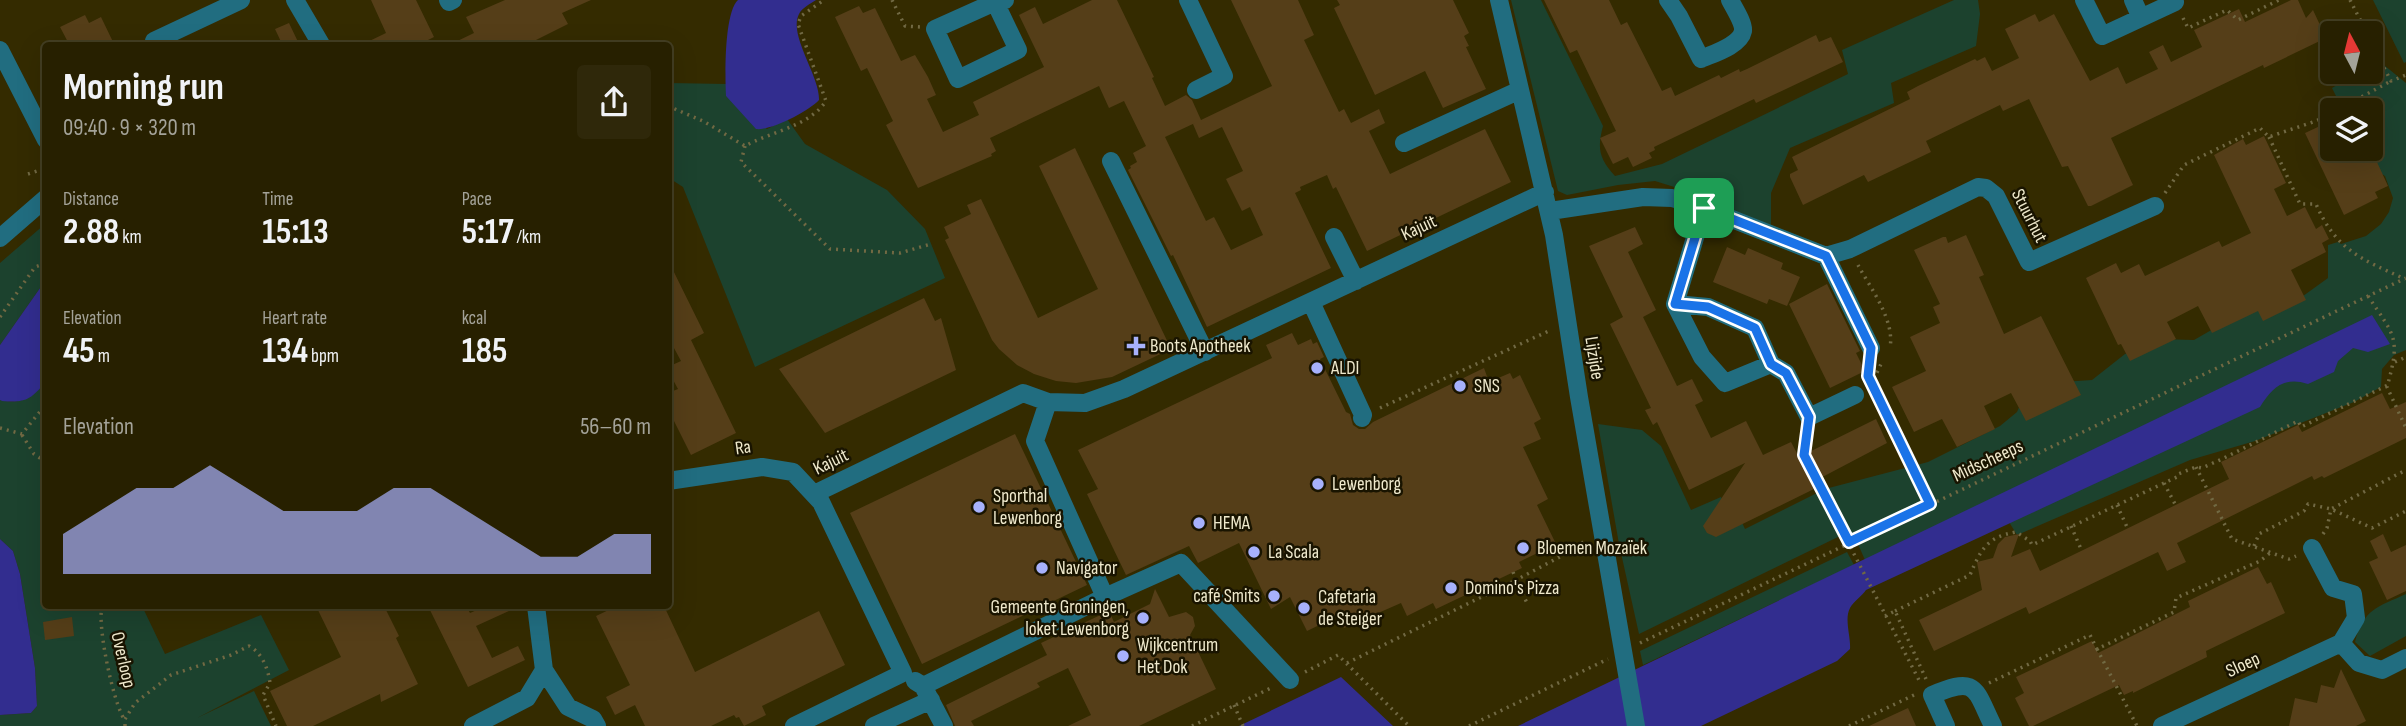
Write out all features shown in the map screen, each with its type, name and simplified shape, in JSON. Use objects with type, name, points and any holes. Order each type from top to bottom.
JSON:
[{"type":"street","points":[[154,41],[241,0]]},
{"type":"street","points":[[295,0],[320,42]]},
{"type":"street","points":[[448,0],[453,0]]},
{"type":"street","points":[[1188,0],[1224,76],[1196,90]]},
{"type":"street","name":"Lijzijde","points":[[1499,0],[1549,211],[1636,726]]},
{"type":"street","points":[[1673,2],[1701,59],[1741,36],[1742,25],[1730,0]]},
{"type":"street","points":[[2084,0],[2102,36],[2175,1]]},
{"type":"street","points":[[2133,0],[2141,18]]},
{"type":"street","points":[[1000,1],[1018,50],[958,79],[934,29],[1000,1]]},
{"type":"street","points":[[0,50],[42,132]]},
{"type":"street","points":[[1404,143],[1520,90]]},
{"type":"street","points":[[1111,161],[1205,352]]},
{"type":"street","name":"Stuurhut","points":[[1826,256],[1850,249],[1978,187],[1986,188],[1997,195],[2029,262],[2155,206]]},
{"type":"street","name":"Kajuit","points":[[903,673],[821,502],[814,494],[1023,393],[1048,402],[1085,403],[1124,389],[1545,192]]},
{"type":"street","points":[[1549,211],[1653,196],[1672,198],[1826,256],[1871,348]]},
{"type":"street","points":[[0,238],[42,201]]},
{"type":"street","points":[[1704,208],[1675,304],[1702,357],[1725,383],[1771,364]]},
{"type":"street","points":[[1334,237],[1356,281]]},
{"type":"street","points":[[1311,302],[1363,416]]},
{"type":"street","points":[[1675,304],[1708,307],[1755,328],[1771,364],[1786,373],[1809,417],[1855,395]]},
{"type":"street","points":[[1048,402],[1035,441],[1105,597]]},
{"type":"street","name":"Ra","points":[[672,475],[762,467],[793,471],[814,494]]},
{"type":"street","points":[[2312,548],[2333,588],[2353,594],[2356,618],[2342,643],[2359,663],[2382,670],[2406,658]]},
{"type":"street","points":[[874,726],[927,693],[1105,597],[1187,558],[1290,680]]},
{"type":"street","points":[[536,609],[544,670],[568,708],[593,719],[597,726]]},
{"type":"street","name":"Sloep","points":[[2162,726],[2342,643]]},
{"type":"street","points":[[473,726],[527,698],[544,670]]},
{"type":"street","points":[[794,726],[903,673],[927,693],[944,726]]},
{"type":"street","points":[[1946,726],[1928,690],[1955,685],[1976,689],[1993,726]]},
{"type":"path","points":[[745,146],[799,122],[820,110],[826,100],[799,24],[801,16],[824,0]]},
{"type":"path","points":[[892,0],[905,26],[934,29]]},
{"type":"path","points":[[2175,1],[2188,28],[2227,10],[2238,20],[2279,0]]},
{"type":"path","points":[[2350,0],[2361,21]]},
{"type":"path","points":[[2384,68],[2391,81]]},
{"type":"path","points":[[2359,98],[2406,75]]},
{"type":"path","points":[[672,108],[703,121],[745,146]]},
{"type":"path","points":[[2269,137],[2311,120],[2320,119]]},
{"type":"path","points":[[2155,206],[2184,165],[2260,128],[2269,137],[2300,204],[2316,204],[2326,226],[2336,239],[2354,254],[2406,279]]},
{"type":"path","points":[[745,146],[741,162],[830,249],[900,253],[931,244]]},
{"type":"path","points":[[28,174],[42,169]]},
{"type":"path","points":[[0,317],[34,267],[42,264]]},
{"type":"path","name":"Midscheeps","points":[[1469,726],[1625,660],[1849,542],[2406,279]]},
{"type":"path","points":[[2368,296],[2395,338],[2394,363],[2388,385],[2406,428]]},
{"type":"path","points":[[1363,416],[1567,322]]},
{"type":"path","points":[[1871,348],[1868,376],[1930,504]]},
{"type":"path","points":[[2394,363],[2406,357]]},
{"type":"path","points":[[1885,616],[1970,575],[1980,551],[2001,534],[2016,532],[2032,545],[2165,483],[2178,474],[2196,467],[2202,468],[2298,421],[2301,427],[2388,385]]},
{"type":"path","points":[[22,434],[42,409]]},
{"type":"path","points":[[1809,417],[1804,455],[1885,616],[1928,690]]},
{"type":"path","points":[[0,429],[22,434],[34,454],[42,459]]},
{"type":"path","points":[[2196,467],[2232,539],[2289,559],[2312,548],[2327,528],[2331,509]]},
{"type":"path","points":[[2331,509],[2406,470]]},
{"type":"path","points":[[2165,483],[2175,504]]},
{"type":"path","points":[[2253,547],[2259,534],[2304,511],[2308,504],[2331,509],[2372,528],[2406,512]]},
{"type":"path","points":[[2118,505],[2127,527]]},
{"type":"path","points":[[2071,526],[2081,549]]},
{"type":"path","points":[[1347,663],[1571,551],[1602,528]]},
{"type":"path","points":[[2097,649],[2174,612],[2176,598],[2260,562],[2270,552]]},
{"type":"path","points":[[1513,572],[1527,603]]},
{"type":"path","name":"Overloop","points":[[101,609],[99,617],[107,663],[125,726]]},
{"type":"path","points":[[1895,611],[1928,690]]},
{"type":"path","points":[[1984,685],[2090,635],[2137,726]]},
{"type":"path","points":[[125,719],[135,703],[170,675],[248,646],[257,650],[269,673],[270,683],[264,695],[276,726]]},
{"type":"path","points":[[1849,726],[1928,690]]},
{"type":"path","points":[[1234,705],[1243,726]]},
{"type":"green space","points":[[1511,0],[1541,0],[1603,126],[1601,153],[1615,176],[1662,164],[1848,74],[1842,50],[1954,0],[1978,0],[1980,14],[1976,46],[1891,83],[1894,103],[1790,148],[1771,193],[1771,225],[1655,181],[1567,195],[1558,191]]},
{"type":"green space","points":[[2373,0],[2406,0],[2406,62],[2404,63]]},
{"type":"green space","points":[[2384,65],[2406,83],[2406,350],[2394,355],[2382,369],[2381,387],[2354,402],[2255,441],[2190,460],[2017,535],[1995,499],[1865,560],[1854,535],[1838,537],[1639,634],[1619,544],[1598,424],[1642,430],[1661,446],[1691,510],[1721,497],[1731,519],[1739,516],[1745,529],[1825,489],[1928,462],[2000,426],[2017,412],[2020,405],[2062,382],[2092,380],[2125,354],[2158,339],[2194,340],[2248,309],[2292,304],[2328,278],[2328,245],[2366,236],[2381,224],[2389,212],[2393,198],[2385,176],[2370,167],[2367,161],[2383,161],[2383,98],[2337,98],[2332,88],[2339,84],[2384,84]]},
{"type":"green space","points":[[672,83],[726,84],[726,96],[767,129],[787,119],[805,144],[887,190],[925,229],[945,278],[755,367],[683,187],[672,180]]},
{"type":"green space","points":[[42,227],[42,285],[0,345],[0,263]]},
{"type":"green space","points":[[42,386],[42,609],[143,609],[165,654],[261,615],[289,670],[197,718],[254,691],[271,726],[0,726],[0,715],[31,713],[37,706],[35,668],[20,574],[13,551],[0,539],[0,400],[20,401]]},
{"type":"green space","points":[[1847,552],[1854,565],[1643,665],[1640,651]]},
{"type":"green space","points":[[2406,594],[2406,636],[2370,656],[2355,642],[2363,622],[2373,610]]},
{"type":"shaded area","points":[[738,0],[816,0],[800,12],[797,23],[819,100],[789,119],[763,129],[756,129],[726,96],[728,31],[733,7]]},
{"type":"shaded area","points":[[42,285],[42,386],[26,399],[0,400],[0,345]]},
{"type":"shaded area","points":[[2372,315],[2390,344],[2368,352],[2353,348],[2338,361],[2334,372],[2308,384],[2292,382],[2280,385],[2260,407],[1866,590],[1848,612],[1850,649],[1837,661],[1701,726],[1518,726]]},
{"type":"shaded area","points":[[0,539],[13,551],[20,574],[35,668],[37,706],[31,713],[0,715]]},
{"type":"shaded area","points":[[1341,677],[1393,726],[1239,726]]},
{"type":"building","points":[[371,0],[416,0],[434,37],[424,42],[367,42],[386,33]]},
{"type":"building","points":[[505,0],[591,0],[562,13],[568,24],[532,42],[455,42],[474,33],[466,17]]},
{"type":"building","points":[[1092,0],[1117,0],[1165,106],[1186,95],[1192,100],[1201,120],[1272,86],[1231,0],[1298,0],[1314,35],[1304,40],[1339,112],[1344,109],[1351,123],[1379,109],[1385,123],[1369,131],[1390,174],[1485,129],[1511,182],[1367,251],[1336,187],[1333,189],[1327,175],[1300,187],[1301,190],[1295,193],[1331,268],[1207,327],[1128,170],[1137,162],[1133,153],[1146,146],[1124,101],[1109,108],[1099,86],[990,138],[996,151],[992,156],[918,188],[886,125],[893,121],[867,68],[861,71],[835,17],[859,6],[863,13],[875,8],[901,61],[915,55],[928,77],[936,95],[927,99],[943,132],[979,115],[973,102],[1044,67],[1019,15],[1035,7],[1043,24]],"holes":[[[1195,123],[1193,124],[1199,138],[1222,127],[1243,171],[1226,179],[1242,211],[1250,207],[1263,235],[1231,250],[1214,217],[1206,221],[1165,137]]]},
{"type":"building","points":[[1337,0],[1453,0],[1469,33],[1464,36],[1469,46],[1466,47],[1486,89],[1443,108],[1425,71],[1375,95],[1334,8],[1340,5]]},
{"type":"building","points":[[1544,0],[1609,0],[1621,25],[1627,22],[1662,91],[1671,87],[1675,96],[1719,75],[1721,78],[1739,69],[1740,72],[1747,69],[1816,35],[1819,42],[1831,37],[1843,62],[1756,103],[1754,99],[1654,147],[1655,150],[1649,153],[1652,158],[1633,167],[1628,157],[1613,164],[1600,138],[1616,131],[1577,50],[1570,53]]},
{"type":"building","points":[[2291,0],[2298,0],[2306,18],[2313,10],[2320,25],[2320,41],[2264,68],[2263,65],[2111,138],[2133,185],[2091,206],[2088,206],[2068,166],[2062,167],[2029,99],[2003,111],[2000,105],[1926,141],[1931,152],[1868,182],[1864,175],[1803,205],[1790,177],[1790,174],[1798,170],[1792,157],[1910,99],[1907,92],[1918,86],[1975,59],[1977,61],[1985,57],[1992,71],[2019,58],[2005,29],[2035,14],[2039,22],[2054,14],[2090,81],[2118,67],[2126,84],[2158,69],[2149,52],[2163,45],[2171,62],[2202,47],[2194,30],[2239,9],[2245,22]]},
{"type":"building","points":[[85,15],[89,23],[101,17],[113,42],[68,42],[60,27]]},
{"type":"building","points":[[289,23],[298,42],[281,42],[275,29]]},
{"type":"building","points":[[2320,126],[2320,161],[2377,161],[2388,186],[2375,192],[2378,198],[2344,215],[2305,133]]},
{"type":"building","points":[[2264,136],[2286,183],[2274,189],[2287,216],[2305,207],[2316,229],[2322,225],[2329,239],[2322,243],[2326,252],[2291,270],[2306,300],[2263,321],[2258,311],[2212,333],[2198,306],[2167,322],[2176,339],[2130,361],[2121,344],[2118,345],[2086,278],[2116,263],[2121,273],[2139,264],[2145,276],[2219,241],[2222,247],[2251,233],[2214,155],[2243,139],[2246,145]]},
{"type":"building","points":[[1075,148],[1171,349],[1112,377],[1076,383],[1056,381],[1034,374],[1017,365],[999,349],[992,340],[945,240],[949,238],[944,227],[971,214],[967,205],[981,199],[1038,318],[1098,289],[1039,166]]},
{"type":"building","points":[[1635,227],[1643,244],[1628,252],[1656,310],[1643,317],[1677,386],[1692,379],[1703,401],[1695,405],[1711,438],[1746,421],[1763,455],[1791,442],[1799,457],[1876,419],[1887,443],[1811,483],[1814,489],[1716,537],[1707,533],[1703,526],[1745,463],[1689,490],[1657,422],[1653,425],[1645,410],[1651,408],[1610,324],[1623,317],[1589,246]]},
{"type":"building","points":[[1966,235],[1984,275],[1979,277],[2004,334],[2041,316],[2081,395],[2026,421],[2011,393],[1984,406],[1995,429],[1957,447],[1942,419],[1914,432],[1892,387],[1926,371],[1910,337],[1940,323],[1933,307],[1940,304],[1914,250],[1943,237],[1946,237],[1948,243]]},
{"type":"building","points":[[1727,247],[1745,255],[1748,248],[1783,263],[1781,269],[1800,277],[1787,306],[1769,299],[1767,304],[1713,282]]},
{"type":"building","points":[[672,268],[704,333],[691,340],[736,433],[691,455],[672,417],[672,391],[678,389],[672,378],[672,365],[681,361],[672,344]]},
{"type":"building","points":[[1827,284],[1860,351],[1856,353],[1865,371],[1830,388],[1789,304]]},
{"type":"building","points":[[924,298],[935,321],[941,318],[956,370],[825,433],[779,369]]},
{"type":"building","name":"Lewenborg","points":[[1292,333],[1298,345],[1311,339],[1313,344],[1317,342],[1324,357],[1320,359],[1346,412],[1350,414],[1353,425],[1359,429],[1365,429],[1373,422],[1484,368],[1489,382],[1510,373],[1513,379],[1520,375],[1541,419],[1534,423],[1541,439],[1523,447],[1548,499],[1537,505],[1556,544],[1519,562],[1522,568],[1436,609],[1433,603],[1407,616],[1401,603],[1344,628],[1338,616],[1307,631],[1290,597],[1271,609],[1239,543],[1198,563],[1189,546],[1126,575],[1087,494],[1098,489],[1078,450],[1272,358],[1266,345]]},
{"type":"building","points":[[2382,393],[2390,409],[2406,402],[2406,438],[2324,478],[2322,476],[2314,480],[2312,476],[2177,543],[2186,562],[2167,571],[2158,552],[2029,614],[2026,607],[1934,651],[1919,620],[1982,590],[1977,562],[1993,558],[1998,544],[2005,537],[2019,534],[2011,557],[2030,549],[2040,571],[2229,479],[2221,462],[2298,425],[2302,432]]},
{"type":"building","points":[[1015,434],[1087,585],[922,664],[850,513]]},
{"type":"building","points":[[2383,534],[2391,552],[2406,545],[2406,591],[2387,600],[2369,562],[2378,558],[2370,541]]},
{"type":"building","points":[[2258,567],[2267,584],[2271,582],[2285,613],[2206,651],[2207,657],[2133,693],[2124,695],[2119,685],[2029,726],[2015,698],[2024,693],[2016,677],[2092,641],[2098,653],[2190,607],[2188,601]]},
{"type":"building","name":"Wijkcentrum Het Dok","points":[[1155,589],[1169,617],[1186,612],[1193,617],[1195,626],[1190,635],[1216,689],[1139,726],[1068,726],[1091,715],[1068,668],[1037,683],[1040,687],[971,721],[974,726],[955,726],[946,705],[1047,655],[1041,643],[1109,611],[1114,622],[1150,604]]},
{"type":"building","points":[[317,609],[386,609],[418,684],[381,702],[380,694],[313,726],[287,726],[270,691],[341,657]]},
{"type":"building","points":[[429,609],[468,609],[470,613],[479,609],[513,609],[476,626],[492,658],[518,646],[525,660],[468,687]]},
{"type":"building","points":[[611,609],[665,609],[695,672],[819,611],[845,665],[762,706],[766,715],[744,726],[739,717],[734,715],[711,726],[645,726],[635,705],[615,715],[606,697],[630,685],[596,616]]},
{"type":"building","points":[[72,617],[74,636],[45,640],[43,622]]},
{"type":"building","points":[[2341,669],[2366,721],[2356,726],[2289,726],[2295,698],[2317,703],[2321,685],[2334,688]]},
{"type":"building","points":[[1908,708],[1916,726],[1869,726]]},
{"type":"place","name":"Boots Apotheek","points":[[1136,346]]},
{"type":"place","name":"ALDI","points":[[1317,368]]},
{"type":"place","name":"SNS","points":[[1460,386]]},
{"type":"place","name":"Lewenborg","points":[[1318,484]]},
{"type":"place","name":"Sporthal Lewenborg","points":[[979,507]]},
{"type":"place","name":"HEMA","points":[[1199,523]]},
{"type":"place","name":"Bloemen Mozaïek","points":[[1523,548]]},
{"type":"place","name":"La Scala","points":[[1254,552]]},
{"type":"place","name":"Navigator","points":[[1042,568]]},
{"type":"place","name":"Domino's Pizza","points":[[1451,588]]},
{"type":"place","name":"café Smits","points":[[1274,596]]},
{"type":"place","name":"Cafetaria de Steiger","points":[[1304,608]]},
{"type":"place","name":"Gemeente Groningen, loket Lewenborg","points":[[1143,618]]},
{"type":"place","name":"Wijkcentrum Het Dok","points":[[1123,656]]},
{"type":"route","points":[[1704,208],[1826,256],[1871,348],[1868,376],[1930,504],[1849,542],[1804,455],[1809,417],[1786,373],[1771,364],[1755,328],[1708,307],[1675,304],[1680,280],[1704,208]]}]
